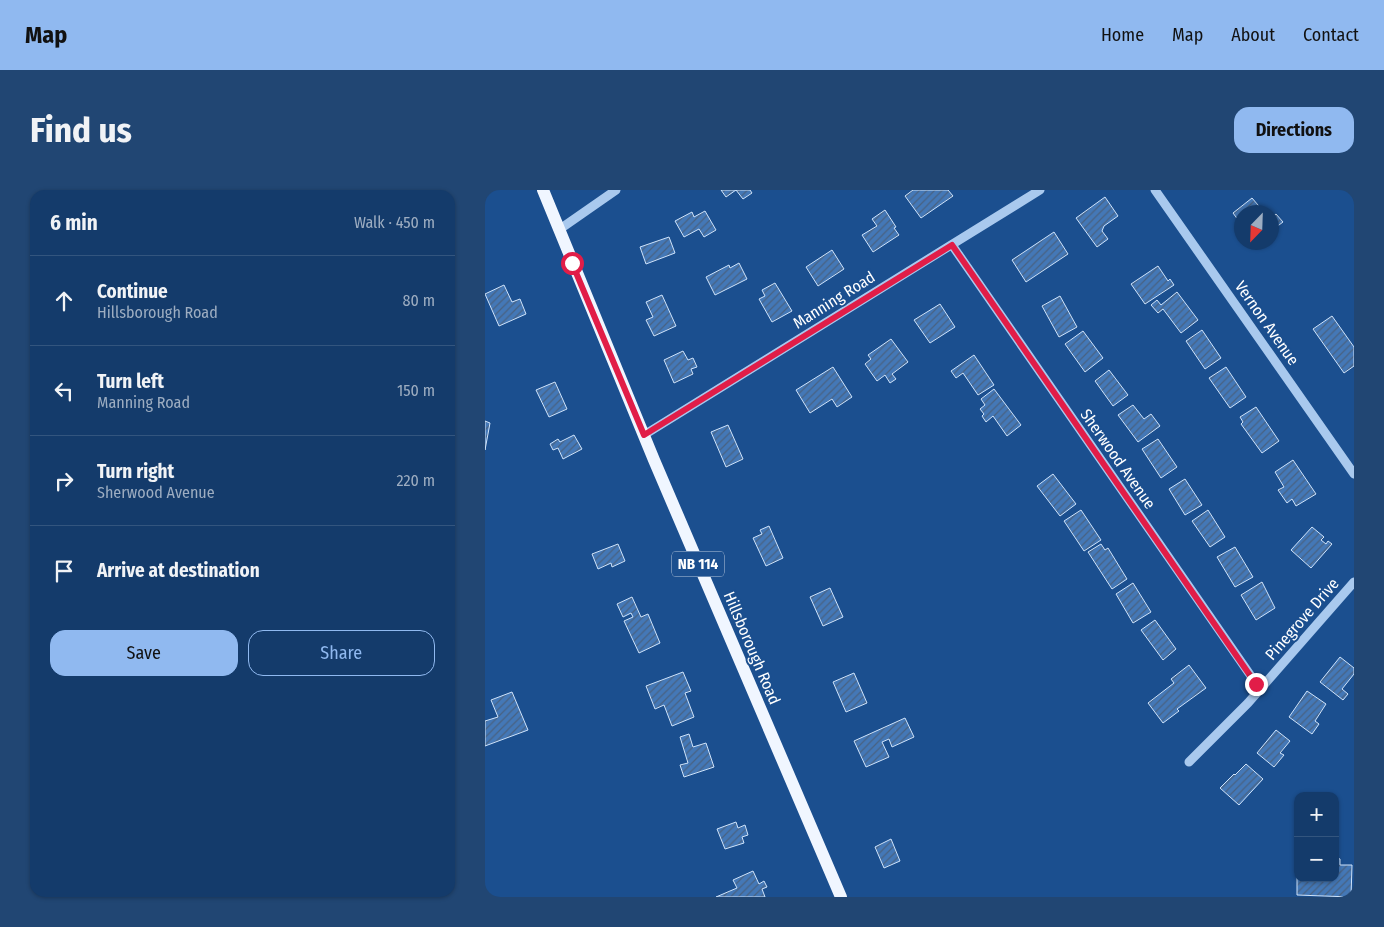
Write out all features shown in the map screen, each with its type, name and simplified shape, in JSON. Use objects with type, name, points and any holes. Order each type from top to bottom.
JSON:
[{"type":"main road","name":"Hillsborough Road","points":[[543,190],[644,435],[841,897]]},
{"type":"street","points":[[560,229],[616,190]]},
{"type":"street","name":"Manning Road","points":[[644,435],[1040,190]]},
{"type":"street","name":"Vernon Avenue","points":[[1155,190],[1354,474]]},
{"type":"street","name":"Sherwood Avenue","points":[[952,245],[1260,689]]},
{"type":"street","name":"Pinegrove Drive","points":[[1189,762],[1260,689],[1354,582]]},
{"type":"building","points":[[721,190],[736,190],[726,197]]},
{"type":"building","points":[[736,190],[750,190],[752,193],[743,199]]},
{"type":"building","points":[[913,190],[948,190],[953,196],[921,218],[905,196]]},
{"type":"building","points":[[1105,197],[1118,216],[1104,226],[1102,231],[1108,239],[1097,247],[1076,218]]},
{"type":"building","points":[[1252,198],[1258,205],[1243,205]]},
{"type":"building","points":[[885,210],[899,235],[873,252],[862,235],[877,226],[872,219]]},
{"type":"building","points":[[705,211],[716,230],[704,237],[699,229],[684,237],[675,221],[692,212],[694,217]]},
{"type":"building","points":[[1054,232],[1068,254],[1026,282],[1012,260]]},
{"type":"building","points":[[669,237],[675,253],[646,264],[640,247]]},
{"type":"building","points":[[832,250],[844,269],[818,286],[806,267]]},
{"type":"building","points":[[739,263],[747,279],[715,295],[706,277],[729,265],[730,268]]},
{"type":"building","points":[[1158,266],[1168,281],[1170,279],[1174,285],[1145,304],[1131,284]]},
{"type":"building","points":[[775,283],[792,311],[772,322],[759,299],[765,296],[762,290]]},
{"type":"building","points":[[504,285],[512,302],[520,299],[526,314],[499,326],[485,294]]},
{"type":"building","points":[[1177,292],[1198,320],[1181,333],[1163,309],[1158,313],[1151,305],[1157,300],[1161,305]]},
{"type":"building","points":[[662,295],[676,326],[654,336],[646,320],[653,317],[646,302]]},
{"type":"building","points":[[1060,296],[1077,327],[1059,337],[1042,306]]},
{"type":"building","points":[[940,304],[955,327],[930,343],[914,320]]},
{"type":"building","points":[[1332,316],[1354,347],[1354,366],[1344,373],[1313,329]]},
{"type":"building","points":[[1202,330],[1221,358],[1205,369],[1186,341]]},
{"type":"building","points":[[1083,331],[1103,358],[1085,372],[1065,344]]},
{"type":"building","points":[[891,339],[908,362],[892,374],[896,379],[890,383],[885,375],[877,381],[865,364],[871,359],[868,355]]},
{"type":"building","points":[[683,351],[688,360],[693,358],[697,367],[691,369],[693,374],[674,383],[664,360]]},
{"type":"building","points":[[974,355],[994,385],[978,395],[963,373],[956,378],[951,371]]},
{"type":"building","points":[[833,367],[852,397],[837,407],[832,399],[810,413],[796,390]]},
{"type":"building","points":[[1226,367],[1246,397],[1230,408],[1209,378]]},
{"type":"building","points":[[1109,370],[1128,395],[1113,406],[1095,381]]},
{"type":"building","points":[[555,382],[567,409],[549,417],[536,390]]},
{"type":"building","points":[[994,389],[1021,425],[1007,436],[993,416],[986,422],[982,416],[984,414],[980,409],[985,405],[981,399]]},
{"type":"building","points":[[1133,405],[1144,419],[1151,414],[1160,426],[1138,442],[1118,415]]},
{"type":"building","points":[[1256,407],[1279,441],[1262,453],[1241,424],[1243,422],[1240,417]]},
{"type":"building","points":[[485,421],[490,423],[485,450]]},
{"type":"building","points":[[728,425],[743,459],[726,467],[711,432]]},
{"type":"building","points":[[574,435],[582,449],[563,459],[558,448],[553,450],[550,444],[558,439],[560,442]]},
{"type":"building","points":[[1158,439],[1177,467],[1161,478],[1142,449]]},
{"type":"building","points":[[1293,460],[1316,494],[1296,506],[1292,499],[1287,503],[1278,490],[1284,487],[1275,472]]},
{"type":"building","points":[[1053,474],[1076,504],[1060,516],[1037,486]]},
{"type":"building","points":[[1185,479],[1202,505],[1185,515],[1169,489]]},
{"type":"building","points":[[1081,510],[1101,540],[1084,551],[1064,521]]},
{"type":"building","points":[[1208,510],[1225,537],[1210,547],[1192,521]]},
{"type":"building","points":[[769,526],[783,558],[766,566],[753,538],[762,534],[760,530]]},
{"type":"building","points":[[1312,527],[1324,537],[1321,540],[1326,544],[1328,541],[1332,544],[1311,568],[1291,550]]},
{"type":"building","points":[[618,544],[625,561],[612,567],[611,563],[598,569],[592,554]]},
{"type":"building","points":[[1101,544],[1105,550],[1108,548],[1127,579],[1112,589],[1088,552]]},
{"type":"building","points":[[1235,547],[1253,577],[1235,587],[1217,557]]},
{"type":"building","points":[[1262,582],[1275,608],[1256,620],[1241,595]]},
{"type":"building","points":[[1133,583],[1151,612],[1133,623],[1116,594]]},
{"type":"building","points":[[830,588],[843,617],[823,626],[810,597]]},
{"type":"building","points":[[632,597],[641,617],[648,614],[660,643],[639,653],[624,621],[633,617],[631,613],[623,617],[617,604]]},
{"type":"building","points":[[1155,620],[1176,649],[1163,660],[1141,630]]},
{"type":"building","points":[[1340,657],[1354,668],[1354,674],[1342,689],[1348,694],[1343,700],[1320,682]]},
{"type":"building","points":[[1189,665],[1206,688],[1177,709],[1179,711],[1163,723],[1148,703],[1174,683],[1171,679]]},
{"type":"building","points":[[683,672],[691,691],[685,693],[694,717],[672,726],[664,705],[655,709],[646,686]]},
{"type":"building","points":[[854,673],[867,703],[846,712],[833,682]]},
{"type":"building","points":[[1307,691],[1326,704],[1315,721],[1319,724],[1312,734],[1289,717]]},
{"type":"building","points":[[512,692],[528,730],[485,746],[485,721],[498,717],[491,700]]},
{"type":"building","points":[[905,718],[914,737],[892,747],[889,739],[882,742],[889,757],[866,767],[854,741]]},
{"type":"building","points":[[1276,730],[1290,741],[1280,753],[1284,755],[1274,767],[1257,753]]},
{"type":"building","points":[[689,734],[693,747],[706,743],[714,767],[684,777],[680,765],[688,763],[680,737]]},
{"type":"building","points":[[1246,764],[1263,779],[1239,805],[1220,788]]},
{"type":"building","points":[[736,822],[738,828],[745,825],[748,835],[742,837],[744,843],[725,849],[717,829]]},
{"type":"building","points":[[891,839],[900,861],[884,868],[875,847]]},
{"type":"building","points":[[1339,859],[1340,865],[1352,865],[1351,897],[1297,895],[1297,882],[1339,882]]},
{"type":"building","points":[[753,871],[759,884],[764,881],[767,887],[762,889],[765,897],[716,897],[737,888],[733,880]]},
{"type":"route","points":[[572,263],[644,435],[952,245],[1027,356],[1256,684]]}]
